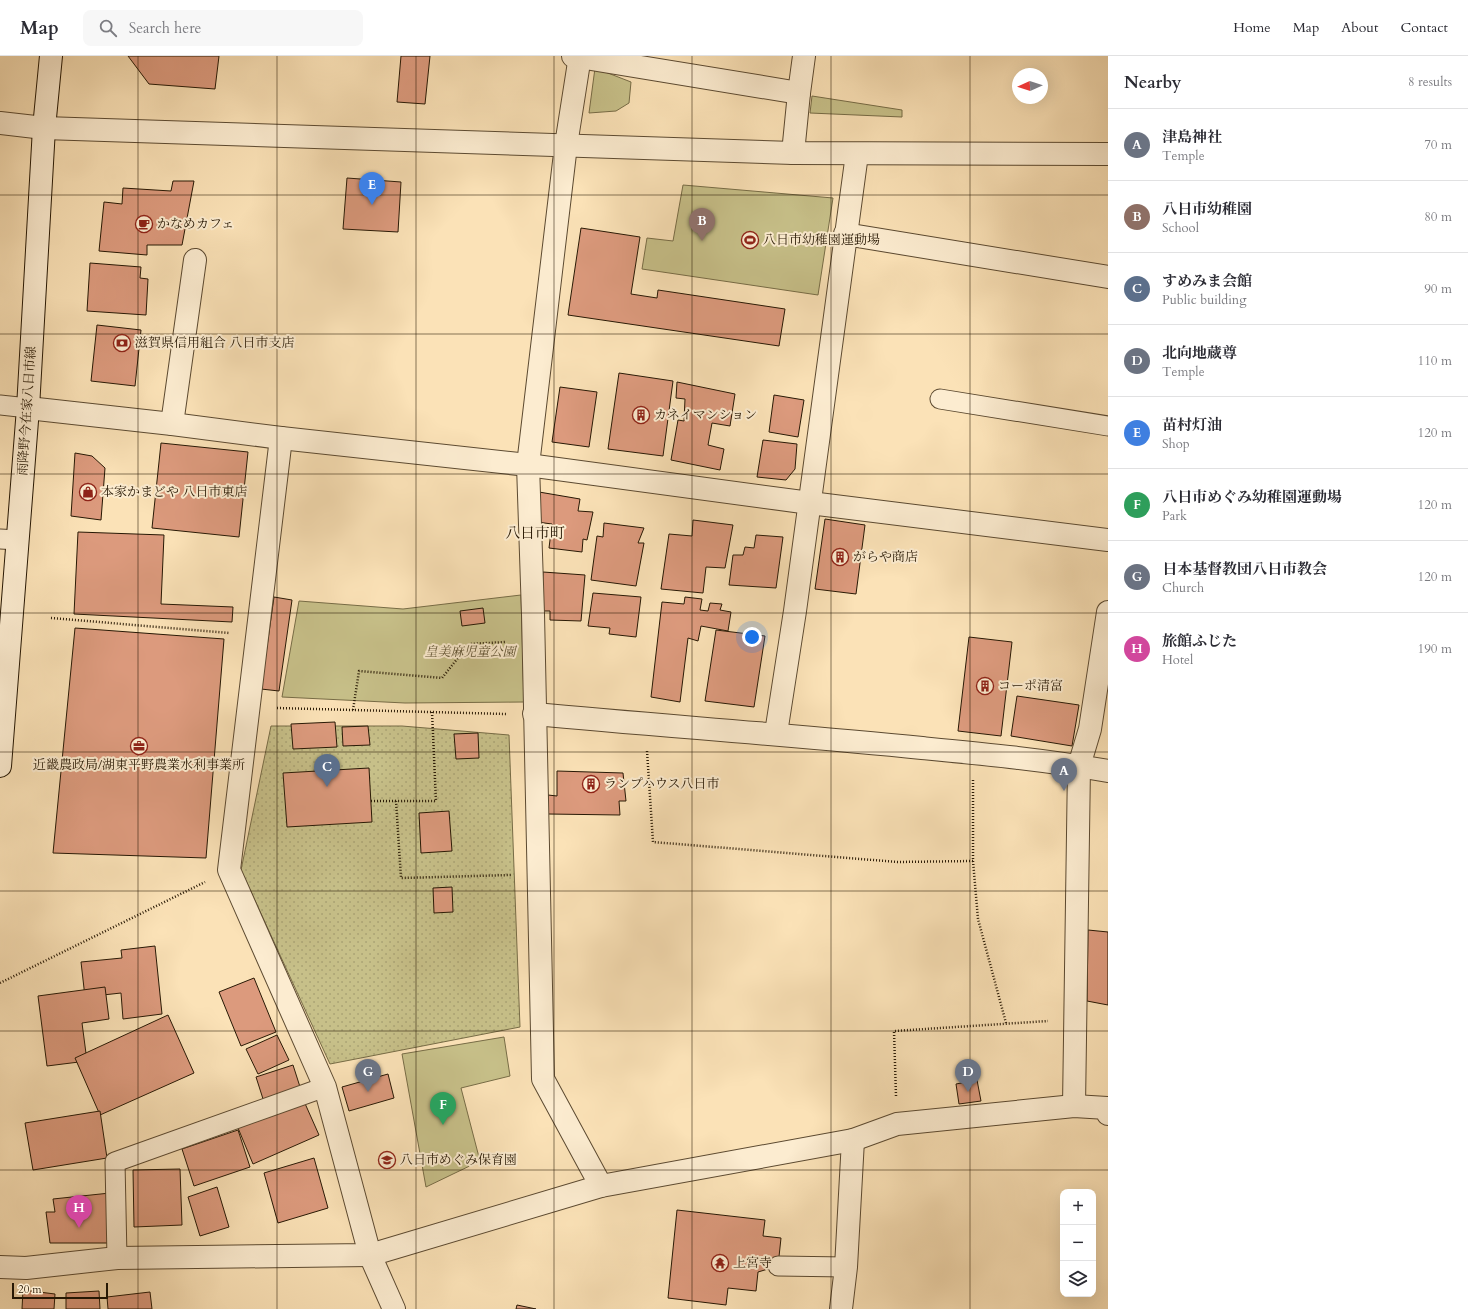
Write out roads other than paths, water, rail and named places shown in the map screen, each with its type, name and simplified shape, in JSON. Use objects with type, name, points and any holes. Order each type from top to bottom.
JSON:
[{"type":"street","name":"雨降野今在家八日市線","points":[[0,766],[9,539],[28,408],[44,128],[51,56]]},
{"type":"street","points":[[601,1186],[543,1080],[528,465],[577,56],[799,93]]},
{"type":"street","points":[[793,153],[804,56]]},
{"type":"street","points":[[0,123],[44,128],[793,153],[1108,154]]},
{"type":"street","points":[[776,734],[810,503],[845,234],[857,154]]},
{"type":"street","points":[[845,234],[1108,277]]},
{"type":"street","points":[[172,424],[195,260]]},
{"type":"street","points":[[28,408],[528,465],[810,503],[1108,540]]},
{"type":"street","points":[[281,438],[257,635],[250,707],[229,870],[325,1087],[370,1255],[394,1309]]},
{"type":"street","points":[[1074,1106],[1074,1019],[1079,766],[1090,729],[1108,612]]},
{"type":"street","points":[[534,714],[645,725],[776,734],[972,753],[1108,771]]},
{"type":"street","points":[[0,1267],[26,1268],[117,1258],[370,1255],[601,1186],[852,1140],[897,1124],[1074,1106],[1107,1108],[1108,1114]]},
{"type":"street","points":[[841,1309],[846,1267],[852,1140]]},
{"type":"lane","points":[[940,399],[1108,426]]},
{"type":"lane","points":[[0,405],[28,408]]},
{"type":"lane","points":[[117,1258],[115,1162],[325,1087]]},
{"type":"lane","points":[[778,1266],[846,1267]]},
{"type":"place","name":"苗村灯油","points":[[372,205]]},
{"type":"place","name":"かなめカフェ","points":[[144,224]]},
{"type":"place","name":"八日市幼稚園運動場","points":[[750,240]]},
{"type":"place","name":"八日市幼稚園","points":[[702,241]]},
{"type":"place","name":"滋賀県信用組合 八日市支店","points":[[122,343]]},
{"type":"place","name":"カネイマンション","points":[[641,415]]},
{"type":"place","name":"本家かまどや 八日市東店","points":[[88,492]]},
{"type":"place","name":"がらや商店","points":[[840,557]]},
{"type":"place","name":"コーポ清富","points":[[985,686]]},
{"type":"place","name":"近畿農政局/湖東平野農業水利事業所","points":[[139,746]]},
{"type":"place","name":"ランプハウス八日市","points":[[591,784]]},
{"type":"place","name":"すめみま会館","points":[[327,787]]},
{"type":"place","name":"津島神社","points":[[1064,791]]},
{"type":"place","name":"日本基督教団八日市教会","points":[[368,1092]]},
{"type":"place","name":"北向地蔵尊","points":[[968,1092]]},
{"type":"place","name":"八日市めぐみ幼稚園運動場","points":[[443,1125]]},
{"type":"place","name":"八日市めぐみ保育園","points":[[387,1160]]},
{"type":"place","name":"旅館ふじた","points":[[79,1228]]},
{"type":"place","name":"上宮寺","points":[[720,1263]]},
{"type":"district","name":"八日市町","points":[[535,533]]},
{"type":"park label","name":"皇美麻児童公園","points":[[470,652]]}]
